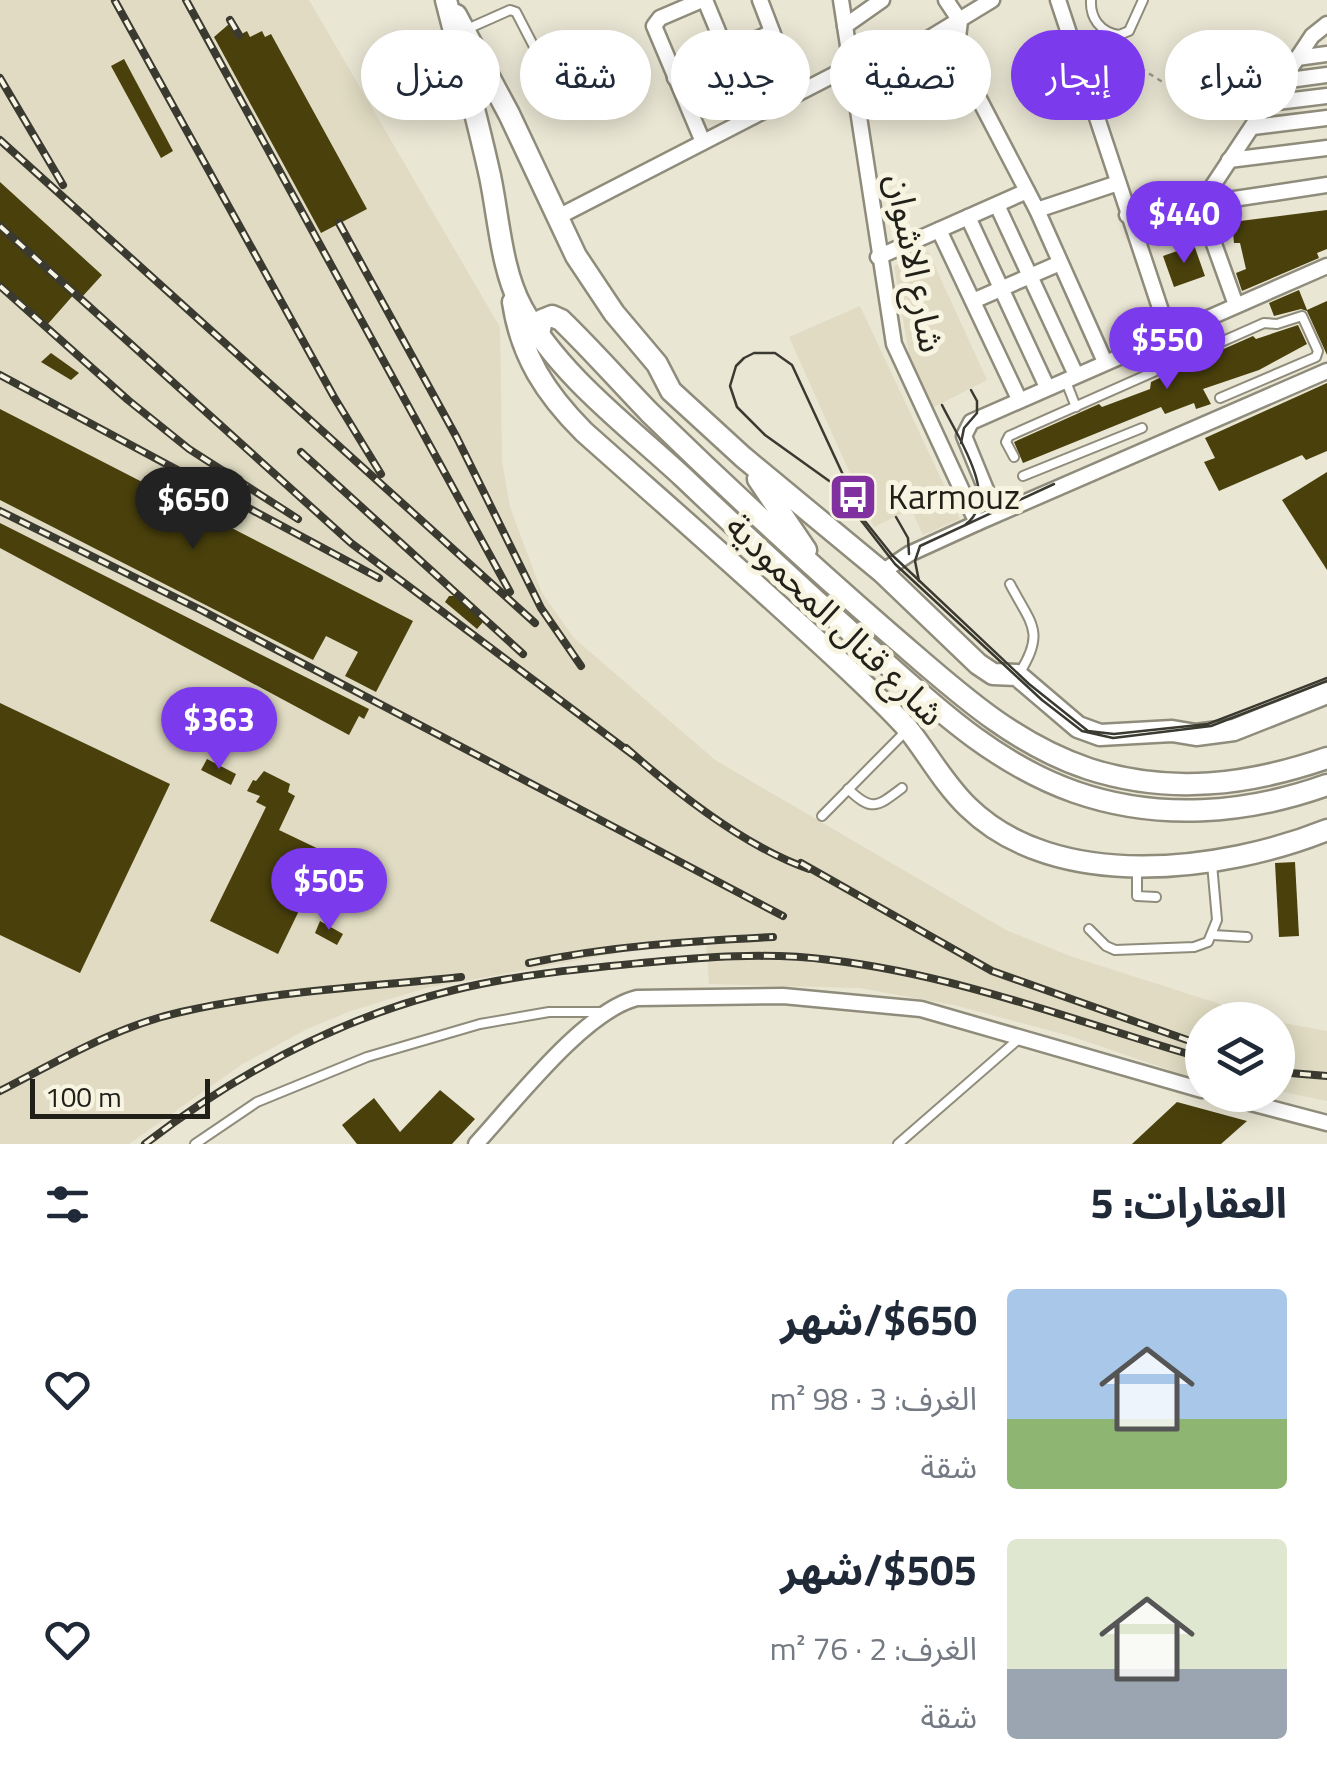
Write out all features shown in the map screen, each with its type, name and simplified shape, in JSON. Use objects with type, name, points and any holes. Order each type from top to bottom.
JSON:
[{"type":"main road","name":"شارع قنال المحمودية","points":[[447,0],[466,30]]},
{"type":"main road","points":[[447,0],[482,139],[511,280],[524,311],[539,334],[586,386],[789,577],[957,726],[1026,772],[1091,797],[1159,810],[1242,808],[1327,785]]},
{"type":"main road","name":"شارع قنال المحمودية","points":[[500,96],[556,218],[594,285],[657,364],[671,391],[882,572],[978,664],[993,674],[1017,675],[1078,727],[1100,736],[1172,731],[1196,735],[1234,730],[1327,692]]},
{"type":"main road","name":"شارع قنال المحمودية","points":[[511,280],[520,338],[536,373],[557,404],[796,620],[908,729],[956,795],[998,831],[1072,861],[1136,866],[1212,860],[1268,849],[1327,830]]},
{"type":"main road","points":[[539,334],[539,324],[546,317],[561,320],[651,413],[824,576],[991,719],[1029,743],[1070,762],[1135,780],[1201,785],[1268,776],[1327,758]]},
{"type":"main road","points":[[744,456],[824,576]]},
{"type":"street","points":[[671,69],[654,22],[704,0],[716,30]]},
{"type":"street","points":[[760,0],[771,30]]},
{"type":"street","name":"شارع الاشوان","points":[[841,0],[846,30]]},
{"type":"street","points":[[845,26],[882,0]]},
{"type":"street","points":[[946,0],[960,21],[957,46],[964,70],[1037,210],[1105,362]]},
{"type":"street","points":[[945,30],[992,0]]},
{"type":"street","points":[[1058,0],[1169,334]]},
{"type":"street","points":[[1298,57],[1316,31],[1327,24]]},
{"type":"street","points":[[1298,58],[1327,54]]},
{"type":"street","points":[[1298,79],[1327,75]]},
{"type":"street","points":[[1298,100],[1327,96]]},
{"type":"street","points":[[1253,127],[1327,118]]},
{"type":"street","points":[[693,120],[703,142]]},
{"type":"street","points":[[556,218],[746,120]]},
{"type":"street","name":"شارع الاشوان","points":[[859,120],[878,257],[897,356],[976,523]]},
{"type":"street","points":[[1200,205],[1258,120]]},
{"type":"street","points":[[1229,160],[1327,148]]},
{"type":"street","points":[[1037,210],[1118,183]]},
{"type":"street","points":[[1127,215],[1327,185]]},
{"type":"street","points":[[878,257],[1027,191]]},
{"type":"street","points":[[997,205],[1070,377]]},
{"type":"street","points":[[1200,205],[1236,305]]},
{"type":"street","points":[[968,218],[1047,387]]},
{"type":"street","points":[[940,230],[1018,400]]},
{"type":"street","points":[[973,302],[1060,263]]},
{"type":"street","points":[[996,514],[966,441],[965,430],[971,422],[1327,266]]},
{"type":"street","points":[[882,572],[909,554],[976,523],[1327,371]]},
{"type":"street","points":[[943,452],[966,441]]},
{"type":"street","points":[[476,1144],[584,1027],[620,1002],[637,998],[783,996],[921,1009],[1185,1085]]},
{"type":"street","points":[[1285,1112],[1327,1123]]},
{"type":"lane","points":[[1091,0],[1095,23],[1106,30]]},
{"type":"lane","points":[[1129,30],[1143,0]]},
{"type":"lane","points":[[466,30],[510,10],[516,12],[525,30]]},
{"type":"lane","points":[[1014,456],[1007,437],[1264,323],[1276,324],[1302,316],[1318,352],[1316,357],[1220,398]]},
{"type":"lane","points":[[1070,377],[1076,406]]},
{"type":"lane","points":[[1023,476],[1142,428]]},
{"type":"lane","points":[[1046,467],[1055,489]]},
{"type":"lane","points":[[1010,584],[1035,635],[1032,654],[1017,675]]},
{"type":"lane","points":[[822,816],[908,729]]},
{"type":"lane","points":[[848,789],[871,806],[882,804],[902,788]]},
{"type":"lane","points":[[1088,930],[1116,950],[1201,946],[1213,936],[1216,920],[1212,860]]},
{"type":"lane","points":[[1136,866],[1137,896],[1156,897]]},
{"type":"lane","points":[[1213,936],[1248,938]]},
{"type":"lane","points":[[195,1144],[208,1141],[256,1102],[367,1056],[480,1024],[549,1012],[603,1012]]},
{"type":"lane","points":[[898,1144],[1021,1037]]},
{"type":"shaded area","points":[[0,0],[309,0],[361,89],[361,120],[379,120],[500,327],[502,461],[510,507],[542,593],[574,638],[715,760],[1006,930],[1070,956],[1214,1002],[1185,1002],[1185,1075],[1070,1036],[954,1005],[859,988],[709,984],[706,943],[634,950],[426,988],[351,1011],[307,1029],[241,1065],[129,1144],[0,1144]]},
{"type":"shaded area","points":[[928,251],[987,380],[932,408],[911,366],[894,266]]},
{"type":"shaded area","points":[[860,306],[960,519],[923,535],[911,509],[874,527],[789,337]]},
{"type":"shaded area","points":[[1295,1025],[1327,1031],[1327,1101],[1295,1094]]},
{"type":"building","points":[[229,24],[236,37],[247,31],[250,37],[262,31],[265,37],[271,34],[367,209],[321,233],[214,37]]},
{"type":"building","points":[[124,59],[173,151],[161,158],[111,66]]},
{"type":"building","points":[[0,182],[102,275],[82,297],[76,292],[47,325],[0,283]]},
{"type":"building","points":[[1327,210],[1327,249],[1317,253],[1319,258],[1242,291],[1236,273],[1246,269],[1240,243],[1234,243],[1232,222]]},
{"type":"building","points":[[1194,245],[1205,276],[1174,287],[1163,256]]},
{"type":"building","points":[[1299,290],[1307,310],[1327,301],[1327,355],[1307,311],[1274,316],[1269,303]]},
{"type":"building","points":[[1298,325],[1307,344],[1259,370],[1203,389],[1211,404],[1196,409],[1194,403],[1165,414],[1161,407],[1023,463],[1014,442],[1099,404],[1102,407],[1150,389],[1151,382],[1185,366],[1187,369],[1211,360],[1210,355],[1253,336],[1256,339]]},
{"type":"building","points":[[51,353],[79,373],[71,380],[41,362]]},
{"type":"building","points":[[1327,383],[1327,451],[1306,460],[1302,455],[1219,491],[1204,462],[1215,458],[1205,438]]},
{"type":"building","points":[[0,409],[413,621],[376,692],[345,676],[358,652],[326,636],[313,660],[0,500]]},
{"type":"building","points":[[1327,472],[1327,570],[1282,500]]},
{"type":"building","points":[[0,523],[369,709],[364,719],[359,716],[349,735],[0,548]]},
{"type":"building","points":[[449,596],[456,596],[483,622],[477,629],[445,602]]},
{"type":"building","points":[[0,703],[170,784],[80,973],[0,935]]},
{"type":"building","points":[[207,759],[236,774],[231,785],[201,770]]},
{"type":"building","points":[[264,771],[290,784],[288,792],[295,796],[279,830],[327,853],[278,954],[210,921],[266,807],[256,802],[260,796],[247,791]]},
{"type":"building","points":[[1295,862],[1299,936],[1279,937],[1275,863]]},
{"type":"building","points":[[320,921],[343,934],[337,945],[315,933]]},
{"type":"building","points":[[440,1090],[475,1119],[452,1144],[357,1144],[342,1125],[374,1098],[400,1132]]},
{"type":"building","points":[[1177,1102],[1185,1104],[1185,1112],[1214,1112],[1247,1121],[1221,1144],[1132,1144]]},
{"type":"tram line","points":[[1327,678],[1208,724],[1114,734],[1088,731],[1029,684],[892,555],[864,520],[792,365],[775,353],[754,353],[736,366],[730,386],[737,407],[765,435],[832,483],[895,564],[1042,700],[1082,731],[1113,738],[1211,726],[1327,681]]},
{"type":"tram line","points":[[961,443],[964,428],[977,413],[977,401],[971,390]]},
{"type":"tram line","points":[[942,405],[977,483],[976,513],[966,524]]},
{"type":"tram line","points":[[919,581],[915,561],[920,546],[1054,484]]},
{"type":"tram line","points":[[896,517],[908,538],[909,554]]},
{"type":"railway","points":[[186,0],[510,592]]},
{"type":"railway","points":[[115,1],[334,397],[381,474]]},
{"type":"railway","points":[[230,20],[239,35]]},
{"type":"railway","points":[[0,78],[63,185]]},
{"type":"railway","points":[[0,140],[535,623]]},
{"type":"railway","points":[[339,223],[457,438],[541,608],[581,666]]},
{"type":"railway","points":[[0,226],[351,543],[636,757]]},
{"type":"railway","points":[[0,286],[189,449],[298,519]]},
{"type":"railway","points":[[0,375],[379,578]]},
{"type":"railway","points":[[301,452],[523,654]]},
{"type":"railway","points":[[0,511],[201,610],[783,916]]},
{"type":"railway","points":[[626,748],[736,833],[809,869]]},
{"type":"railway","points":[[801,863],[992,971],[1185,1039]]},
{"type":"railway","points":[[529,963],[620,948],[773,937]]},
{"type":"railway","points":[[145,1144],[216,1094],[291,1051],[412,1001],[524,976],[688,959],[782,956],[878,967],[972,988],[1185,1053]]},
{"type":"railway","points":[[0,1091],[111,1035],[181,1012],[285,994],[461,977]]},
{"type":"railway","points":[[1295,1073],[1327,1076]]},
{"type":"place","name":"Karmouz","points":[[853,497]]}]
